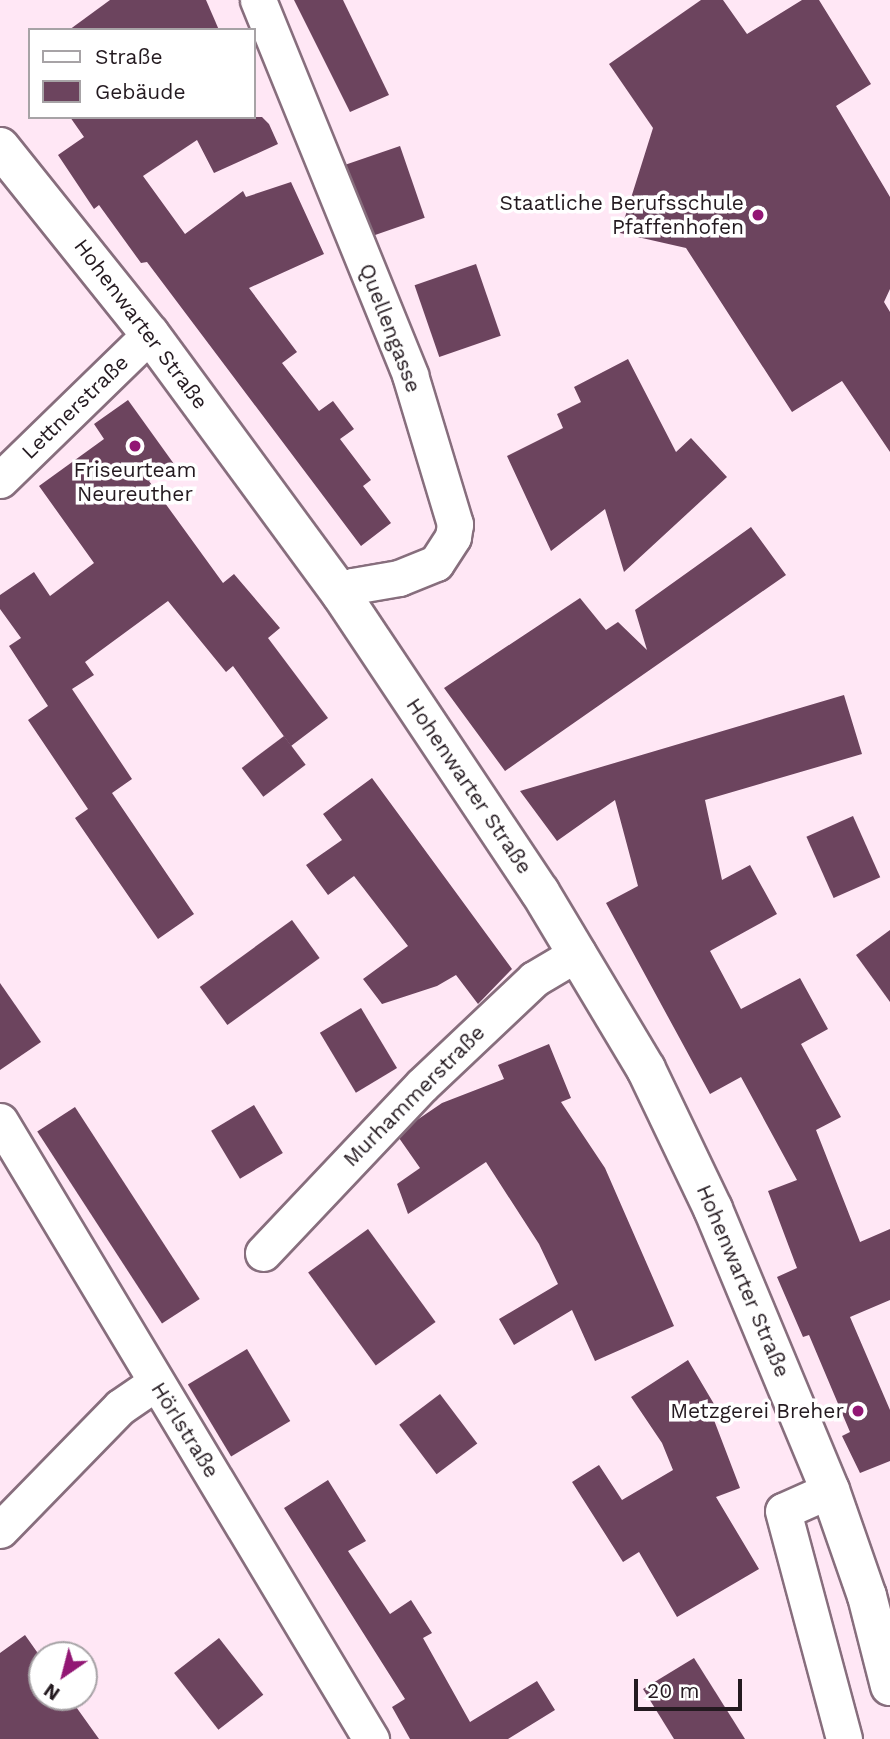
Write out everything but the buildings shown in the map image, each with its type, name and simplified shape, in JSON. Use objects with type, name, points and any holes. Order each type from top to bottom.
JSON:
[{"type":"street","name":"Quellengasse","points":[[258,0],[410,375],[455,524],[453,537],[436,563],[399,578],[354,586],[341,594]]},
{"type":"street","name":"Hohenwarter Straße","points":[[0,148],[150,334],[341,594],[578,953],[646,1069],[705,1190],[830,1490],[867,1596],[890,1686]]},
{"type":"street","name":"Lettnerstraße","points":[[0,481],[150,334]]},
{"type":"street","name":"Murhammerstraße","points":[[263,1254],[422,1085],[534,979],[578,953]]},
{"type":"street","name":"Hörlstraße","points":[[0,1121],[370,1739]]},
{"type":"street","points":[[0,1530],[120,1407],[155,1383]]},
{"type":"street","points":[[830,1490],[782,1511],[844,1739]]},
{"type":"place","name":"Staatliche Berufsschule Pfaffenhofen","points":[[758,215]]},
{"type":"place","name":"Friseurteam Neureuther","points":[[135,446]]},
{"type":"place","name":"Metzgerei Breher","points":[[858,1411]]}]
